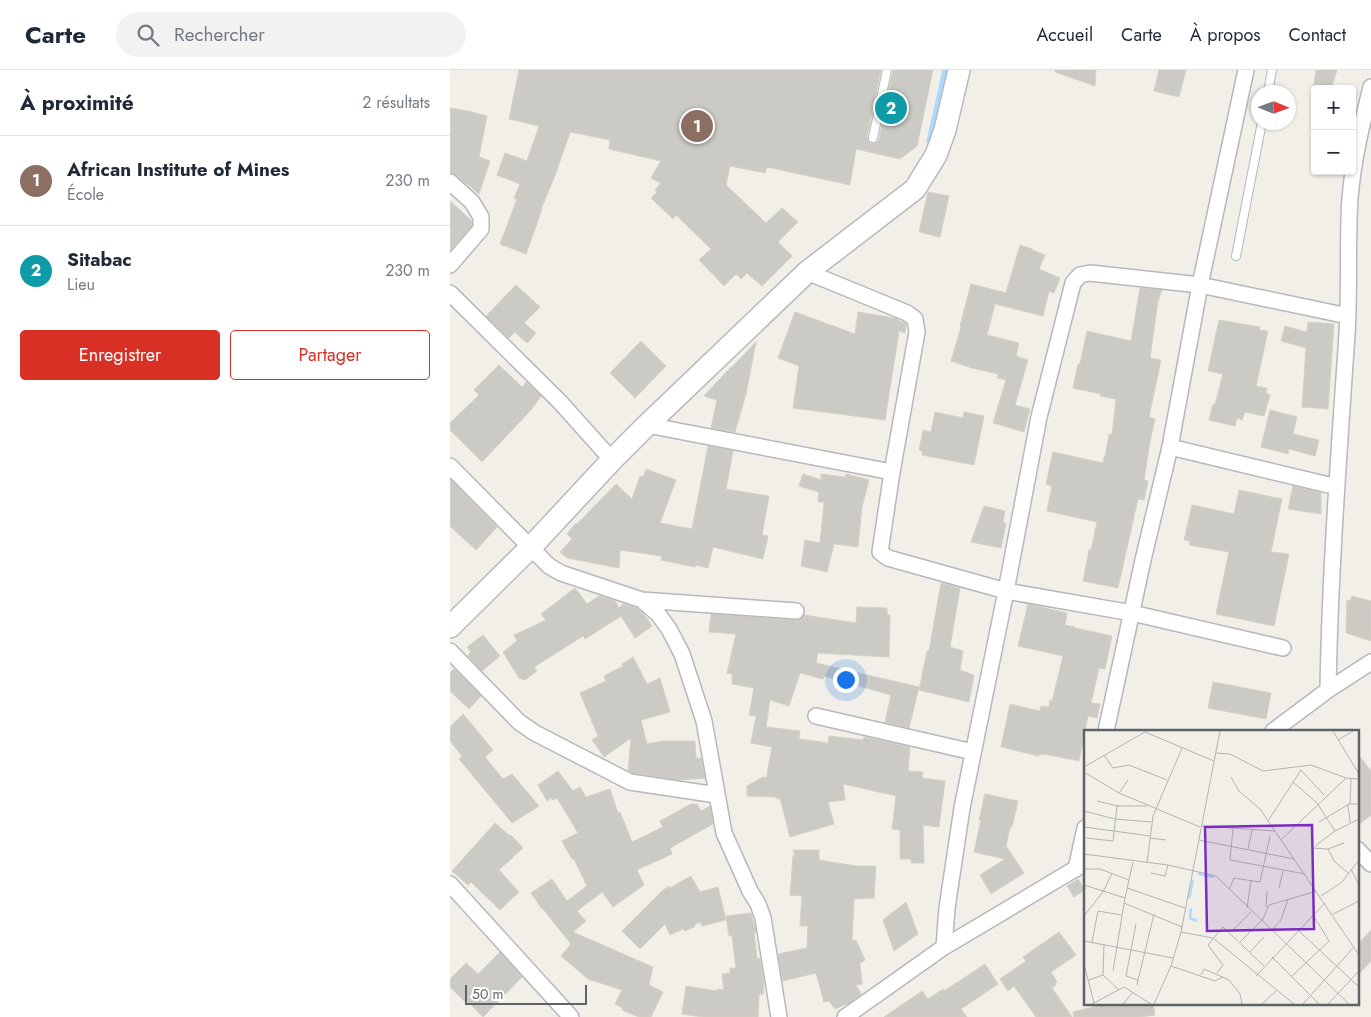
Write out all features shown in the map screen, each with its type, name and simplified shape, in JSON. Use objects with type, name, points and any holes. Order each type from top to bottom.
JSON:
[{"type":"street","points":[[450,627],[531,547],[647,425],[807,272],[915,189],[936,155],[959,70]]},
{"type":"street","points":[[1106,730],[1143,560],[1170,448],[1200,285],[1246,70]]},
{"type":"street","points":[[1328,690],[1337,487],[1348,316],[1350,200],[1356,153],[1371,86]]},
{"type":"street","points":[[450,182],[472,202],[481,217],[481,229],[450,265]]},
{"type":"street","points":[[807,272],[907,313],[915,319],[917,332],[880,552],[888,558],[1006,591],[1132,614],[1283,648]]},
{"type":"street","points":[[944,947],[947,908],[962,808],[1039,418],[1073,284],[1080,275],[1090,273],[1200,285],[1348,316]]},
{"type":"street","points":[[450,293],[560,402],[612,460]]},
{"type":"street","points":[[647,425],[892,472]]},
{"type":"street","points":[[1170,448],[1337,487]]},
{"type":"street","points":[[450,466],[549,566],[561,573],[642,600],[796,611]]},
{"type":"street","points":[[642,600],[658,614],[669,629],[682,654],[704,721],[724,833],[763,918],[779,1017]]},
{"type":"street","points":[[450,651],[519,722],[535,733],[630,782],[717,795]]},
{"type":"street","points":[[1274,730],[1328,690],[1371,662]]},
{"type":"street","points":[[816,716],[973,752]]},
{"type":"street","points":[[845,1017],[944,947],[1080,866],[1084,836]]},
{"type":"street","points":[[1358,851],[1371,864]]},
{"type":"street","points":[[450,884],[572,1017]]},
{"type":"lane","points":[[873,138],[888,70]]},
{"type":"lane","points":[[1269,85],[1272,70]]},
{"type":"lane","points":[[1236,256],[1260,130]]},
{"type":"building","points":[[519,70],[881,70],[867,137],[872,144],[879,139],[893,70],[933,70],[917,146],[900,159],[856,149],[850,185],[767,167],[765,173],[730,166],[726,185],[766,223],[782,208],[798,222],[778,242],[792,256],[762,286],[747,273],[741,279],[736,274],[724,286],[699,260],[711,249],[676,215],[673,219],[651,198],[657,192],[655,190],[661,183],[651,178],[661,161],[609,149],[610,140],[570,132],[526,254],[500,244],[517,199],[514,198],[520,184],[497,175],[505,153],[527,161],[539,126],[509,119]]},
{"type":"building","points":[[1055,70],[1096,70],[1095,86],[1055,72]]},
{"type":"building","points":[[1159,70],[1186,70],[1179,97],[1154,91]]},
{"type":"building","points":[[1316,70],[1337,70],[1332,85],[1314,85]]},
{"type":"building","points":[[450,108],[487,116],[479,157],[490,161],[479,194],[456,175],[450,173]]},
{"type":"building","points":[[928,192],[949,196],[940,237],[919,232]]},
{"type":"building","points":[[450,201],[472,221],[472,226],[450,251]]},
{"type":"building","points":[[1020,245],[1045,255],[1039,269],[1060,278],[1054,293],[1049,291],[1043,316],[995,304],[987,335],[1019,343],[1016,356],[1028,360],[1015,405],[1030,409],[1024,432],[993,423],[1006,380],[997,378],[998,374],[951,361],[971,284],[1006,293]]},
{"type":"building","points":[[516,285],[540,307],[524,323],[536,333],[527,343],[515,332],[509,338],[486,316]]},
{"type":"building","points":[[1140,288],[1162,290],[1158,301],[1150,358],[1161,360],[1149,417],[1155,419],[1144,480],[1148,481],[1144,500],[1138,499],[1118,588],[1083,581],[1097,522],[1047,511],[1052,486],[1046,484],[1053,452],[1103,463],[1109,434],[1112,435],[1116,399],[1073,388],[1078,364],[1080,364],[1087,331],[1131,341]]},
{"type":"building","points":[[795,312],[855,334],[858,312],[895,318],[906,324],[905,333],[899,331],[885,420],[793,408],[799,366],[778,358]]},
{"type":"building","points":[[1219,320],[1260,327],[1259,330],[1268,331],[1256,386],[1267,388],[1266,393],[1270,395],[1264,416],[1245,412],[1242,420],[1237,418],[1235,426],[1209,420],[1223,374],[1208,371]]},
{"type":"building","points":[[1308,322],[1334,324],[1328,409],[1302,407],[1306,348],[1281,341],[1285,326],[1307,332]]},
{"type":"building","points":[[641,341],[666,366],[635,398],[610,373]]},
{"type":"building","points":[[756,342],[746,394],[735,432],[711,428],[717,400],[704,396]]},
{"type":"building","points":[[499,365],[522,387],[526,382],[541,396],[531,410],[482,462],[450,430],[450,423],[479,395],[474,390]]},
{"type":"building","points":[[1270,410],[1297,417],[1293,434],[1319,440],[1315,456],[1289,449],[1288,454],[1261,447]]},
{"type":"building","points":[[935,412],[963,418],[964,412],[984,416],[974,465],[922,455],[922,451],[919,450],[923,430],[931,432]]},
{"type":"building","points":[[708,446],[733,451],[726,489],[769,496],[762,535],[768,536],[763,559],[713,547],[708,568],[661,560],[662,556],[620,550],[619,568],[567,558],[560,552],[572,539],[567,534],[576,523],[616,484],[632,499],[640,476],[643,477],[646,469],[676,480],[660,523],[692,529]]},
{"type":"building","points":[[803,474],[821,480],[821,474],[845,477],[846,474],[869,480],[862,507],[858,547],[834,544],[827,572],[801,566],[805,540],[820,543],[824,502],[818,502],[819,492],[799,486]]},
{"type":"building","points":[[450,479],[497,527],[476,550],[450,526]]},
{"type":"building","points":[[1293,486],[1321,493],[1321,514],[1288,509]]},
{"type":"building","points":[[1239,490],[1282,499],[1271,552],[1289,554],[1274,626],[1216,614],[1229,552],[1189,545],[1190,541],[1184,540],[1192,505],[1234,514]]},
{"type":"building","points":[[984,506],[1005,511],[1003,522],[1006,523],[1001,548],[971,542]]},
{"type":"building","points":[[941,583],[960,588],[950,647],[963,651],[960,670],[974,675],[969,702],[919,690],[927,651],[929,651]]},
{"type":"building","points":[[575,588],[587,604],[599,596],[615,601],[619,608],[623,604],[637,608],[652,626],[635,638],[621,616],[585,639],[583,636],[534,667],[537,671],[525,680],[519,678],[503,652],[517,641],[514,635],[546,620],[541,614]]},
{"type":"building","points":[[1352,596],[1371,601],[1371,641],[1346,633],[1347,600],[1350,601]]},
{"type":"building","points":[[1028,604],[1067,613],[1065,625],[1112,636],[1105,669],[1099,668],[1091,703],[1100,704],[1097,718],[1088,716],[1079,761],[1044,754],[1039,754],[1039,756],[1001,747],[1010,704],[1040,711],[1041,706],[1049,707],[1063,656],[1018,646]]},
{"type":"building","points":[[857,607],[887,608],[887,615],[890,615],[889,657],[818,653],[816,663],[919,687],[909,728],[885,722],[891,695],[824,676],[823,679],[800,673],[789,706],[770,700],[766,727],[800,731],[799,739],[828,743],[829,736],[863,740],[864,737],[910,747],[908,771],[923,772],[922,778],[945,781],[939,827],[923,825],[924,863],[911,863],[911,859],[900,859],[900,830],[892,829],[896,796],[843,784],[845,800],[828,802],[834,824],[790,837],[780,798],[747,796],[747,786],[763,777],[766,778],[770,773],[767,774],[772,747],[751,743],[756,716],[749,715],[754,688],[732,684],[732,674],[727,673],[736,634],[709,632],[711,614],[795,620],[800,619],[804,615],[856,623]]},
{"type":"building","points":[[483,635],[500,656],[482,671],[468,656],[471,652],[467,647]]},
{"type":"building","points":[[633,657],[647,684],[660,678],[670,712],[641,720],[647,744],[662,741],[695,741],[696,758],[701,758],[705,778],[678,780],[633,773],[628,771],[631,738],[604,757],[592,740],[598,736],[580,693],[606,681],[604,676],[623,666],[622,664]]},
{"type":"building","points":[[454,669],[481,696],[469,709],[450,691],[450,673]]},
{"type":"building","points":[[1213,682],[1271,693],[1266,719],[1208,708]]},
{"type":"building","points":[[463,714],[493,750],[485,757],[503,779],[512,774],[539,806],[512,823],[459,759],[462,756],[450,741],[450,727]]},
{"type":"building","points":[[1358,754],[1371,771],[1371,815],[1358,825]]},
{"type":"building","points":[[558,771],[573,791],[580,787],[586,797],[610,789],[618,813],[620,812],[632,842],[663,827],[660,821],[691,804],[697,804],[701,811],[710,806],[713,824],[670,848],[672,854],[637,870],[644,885],[613,907],[602,892],[577,911],[586,921],[573,932],[653,967],[649,985],[663,992],[651,1017],[639,1017],[622,1010],[623,1008],[615,1004],[622,990],[588,979],[561,956],[571,944],[531,893],[552,879],[567,901],[587,886],[574,859],[572,859],[562,841],[578,833],[557,798],[553,800],[551,798],[547,801],[538,785]]},
{"type":"building","points":[[985,794],[1018,801],[1006,846],[1024,873],[991,894],[980,875],[1005,859],[974,852]]},
{"type":"building","points":[[495,823],[511,835],[523,848],[499,870],[519,892],[500,910],[471,882],[468,885],[452,871]]},
{"type":"building","points":[[793,850],[819,850],[819,860],[856,866],[876,866],[874,898],[854,899],[852,941],[856,940],[865,960],[860,963],[862,984],[856,985],[861,994],[851,1002],[835,1009],[829,1001],[824,1002],[816,973],[783,981],[778,954],[807,948],[808,926],[800,926],[802,896],[790,895],[793,856],[795,856]]},
{"type":"building","points":[[691,876],[700,892],[718,887],[726,920],[702,926],[701,923],[696,923],[694,927],[685,931],[683,929],[670,935],[665,924],[640,949],[622,931],[662,891]]},
{"type":"building","points":[[1078,879],[1084,891],[1074,897],[1067,886]]},
{"type":"building","points":[[906,902],[918,934],[894,951],[883,920]]},
{"type":"building","points":[[751,913],[756,932],[754,932],[757,959],[760,958],[764,985],[764,994],[759,994],[758,1017],[703,1017],[682,1014],[686,986],[717,991],[717,989],[724,990],[722,974],[730,973],[730,968],[736,968],[732,936],[729,936],[726,916]]},
{"type":"building","points":[[1371,930],[1371,961],[1358,975],[1358,944]]},
{"type":"building","points":[[1059,932],[1076,955],[1051,972],[1057,982],[1052,988],[1072,1017],[1036,1017],[1014,986],[1008,991],[1000,979],[1026,961],[1023,957]]},
{"type":"building","points":[[500,952],[522,977],[483,1017],[450,987],[450,979],[466,963],[478,974]]},
{"type":"building","points":[[985,964],[998,984],[961,1009],[967,1017],[884,1017],[922,991],[928,999],[943,989],[944,991]]},
{"type":"building","points":[[1105,1004],[1153,1004],[1155,1015],[1140,1017],[1074,1017],[1073,1012]]},
{"type":"waterway","points":[[929,141],[945,70]]},
{"type":"place","name":"Sitabac","points":[[891,108]]},
{"type":"place","name":"African Institute of Mines","points":[[697,126]]}]
